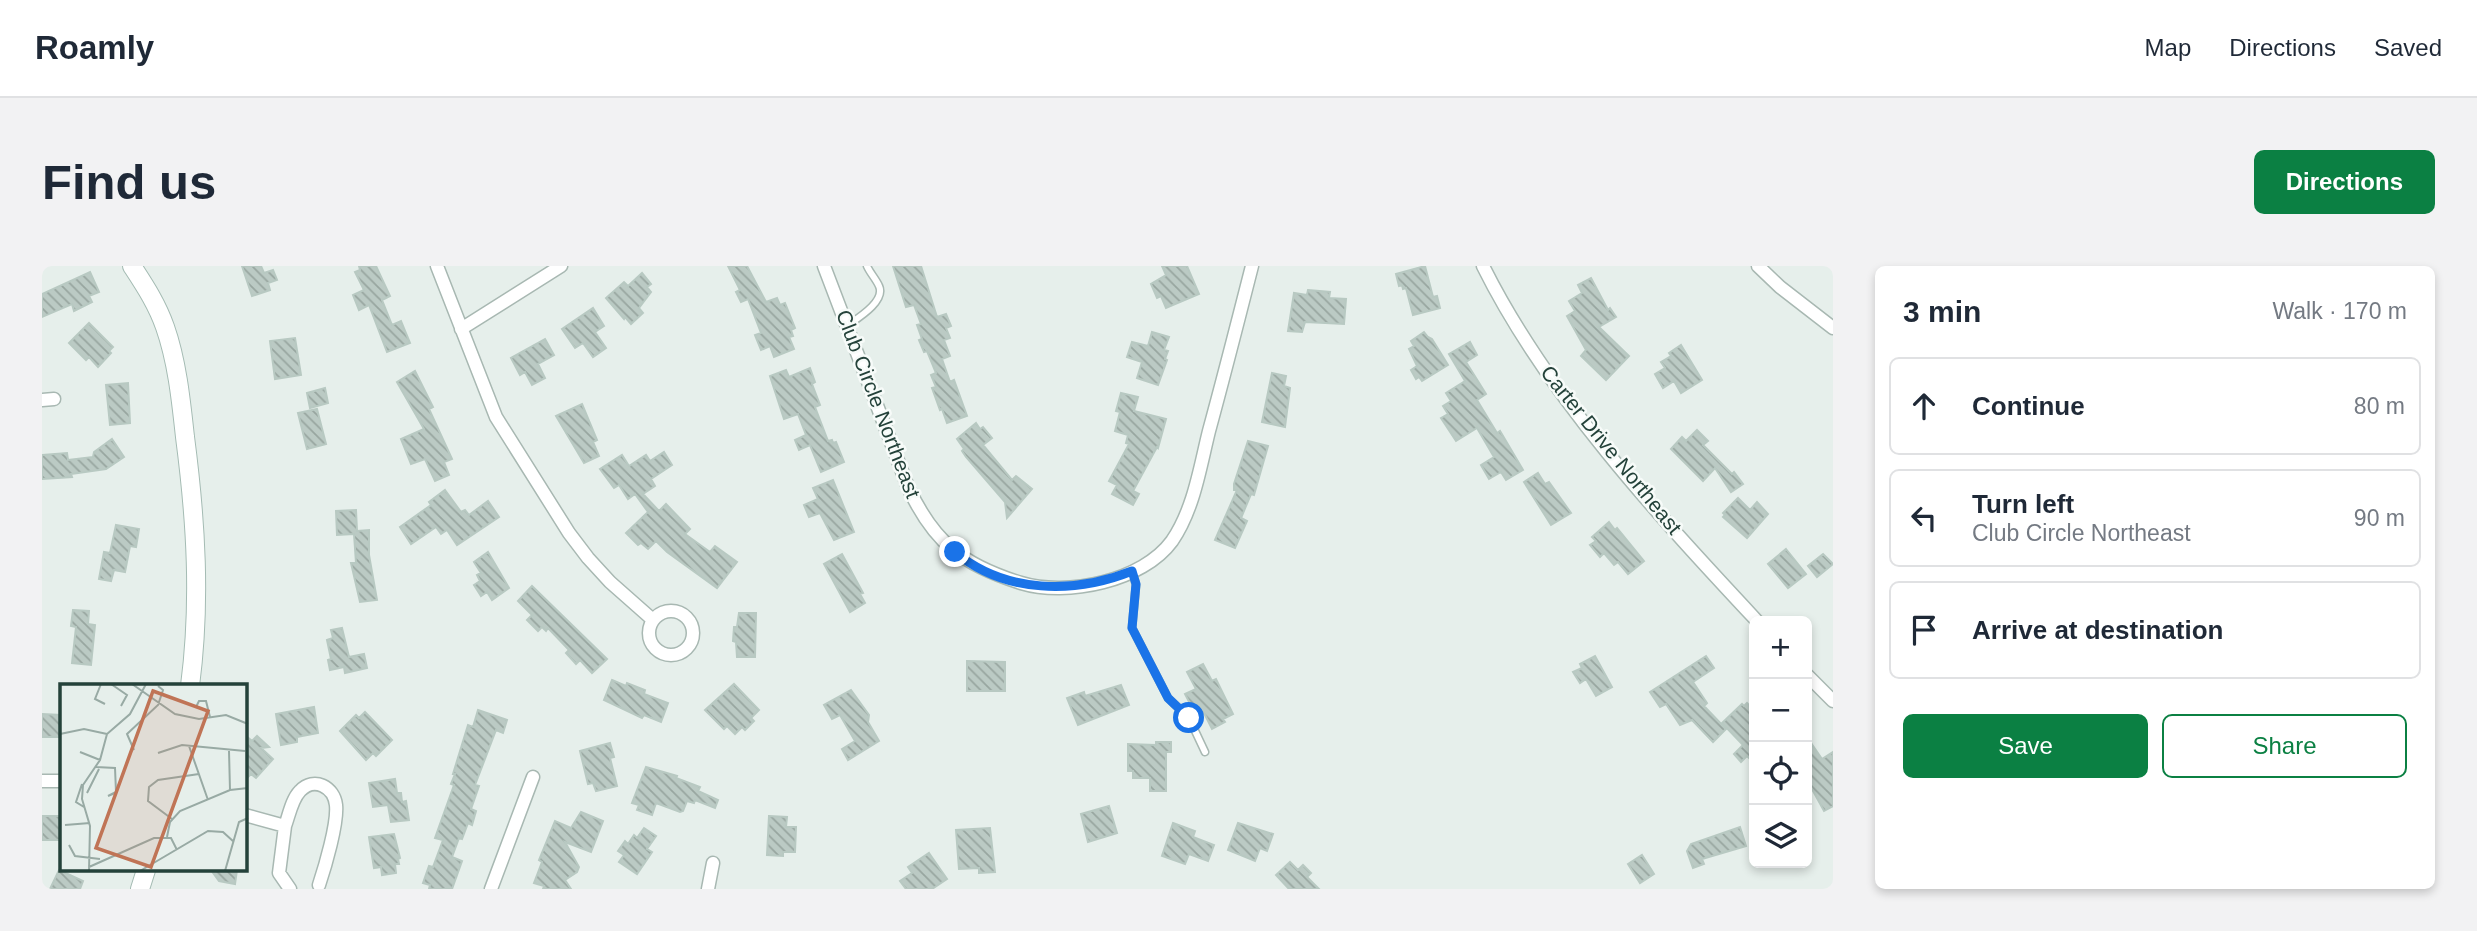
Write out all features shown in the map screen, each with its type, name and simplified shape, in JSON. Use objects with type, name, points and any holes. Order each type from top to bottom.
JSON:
[{"type":"street","points":[[132,266],[149,290],[166,330],[180,393],[194,508],[198,582],[197,624],[190,684]]},
{"type":"street","points":[[438,266],[496,417],[569,533],[588,558],[610,582],[653,620]]},
{"type":"street","points":[[461,329],[561,266]]},
{"type":"street","name":"Club Circle Northeast","points":[[824,266],[915,503],[925,519],[955,552],[993,574],[1039,586],[1070,587],[1090,585],[1132,571],[1163,551],[1173,539],[1194,492],[1252,266]]},
{"type":"street","name":"Carter Drive Northeast","points":[[1483,266],[1524,341],[1591,430],[1704,565],[1752,616]]},
{"type":"street","points":[[1758,266],[1780,287],[1833,328]]},
{"type":"street","points":[[1811,679],[1833,701]]},
{"type":"street","points":[[491,889],[533,777]]},
{"type":"street","points":[[42,781],[60,781]]},
{"type":"street","points":[[290,889],[279,873],[285,826],[299,792],[307,785],[317,784],[326,787],[334,795],[336,808],[320,888]]},
{"type":"street","points":[[247,816],[285,826]]},
{"type":"street","points":[[708,889],[713,863]]},
{"type":"street","points":[[139,889],[145,872]]},
{"type":"lane","points":[[848,325],[880,295],[880,287],[867,266]]},
{"type":"lane","points":[[1132,571],[1136,584],[1132,628],[1168,698],[1189,718],[1205,752]]},
{"type":"building","points":[[242,266],[261,266],[264,273],[273,270],[277,280],[268,283],[270,290],[252,296]]},
{"type":"building","points":[[359,266],[376,266],[390,296],[382,300],[392,325],[401,321],[410,343],[387,352],[369,305],[359,310],[353,295],[364,290],[355,272],[360,270]]},
{"type":"building","points":[[728,266],[747,266],[766,302],[777,298],[780,305],[785,303],[795,328],[791,330],[793,336],[789,337],[794,349],[774,357],[770,346],[761,350],[755,335],[761,333],[748,299],[741,302],[736,292],[740,290]]},
{"type":"building","points":[[893,266],[921,266],[937,317],[946,314],[951,326],[946,328],[950,338],[944,340],[950,356],[942,359],[950,382],[954,380],[967,416],[947,423],[942,409],[940,410],[932,388],[936,387],[931,375],[936,373],[919,340],[922,339],[917,325],[921,324],[914,305],[906,307]]},
{"type":"building","points":[[1162,266],[1187,266],[1199,294],[1166,308],[1161,296],[1157,298],[1151,284],[1166,275]]},
{"type":"building","points":[[1425,266],[1433,297],[1437,296],[1440,308],[1413,315],[1406,288],[1399,286],[1396,274]]},
{"type":"building","points":[[90,272],[99,292],[89,296],[92,302],[74,311],[72,304],[42,317],[42,294]]},
{"type":"building","points":[[642,273],[651,284],[647,287],[651,292],[639,308],[643,313],[631,324],[606,298],[624,282],[628,286]]},
{"type":"building","points":[[1591,278],[1608,310],[1610,308],[1616,317],[1599,327],[1629,356],[1606,380],[1581,356],[1586,350],[1567,316],[1575,311],[1569,301],[1582,293],[1578,285]]},
{"type":"building","points":[[1308,290],[1330,292],[1329,298],[1346,299],[1344,324],[1305,322],[1302,332],[1288,331],[1294,293],[1307,295]]},
{"type":"building","points":[[593,308],[604,326],[595,332],[606,348],[593,357],[583,343],[575,348],[562,329]]},
{"type":"building","points":[[89,323],[113,347],[98,367],[89,357],[86,360],[69,343]]},
{"type":"building","points":[[1152,332],[1169,337],[1164,350],[1168,351],[1167,360],[1158,385],[1137,378],[1142,362],[1127,357],[1132,342],[1148,346]]},
{"type":"building","points":[[1424,332],[1432,339],[1448,365],[1422,381],[1419,377],[1416,379],[1411,370],[1417,366],[1409,349],[1414,346],[1411,341]]},
{"type":"building","points":[[295,338],[301,375],[275,379],[270,341]]},
{"type":"building","points":[[545,339],[554,355],[538,364],[545,378],[532,385],[525,372],[520,375],[511,358]]},
{"type":"building","points":[[1470,342],[1477,355],[1466,362],[1486,394],[1477,400],[1497,433],[1500,431],[1523,470],[1506,480],[1501,472],[1489,479],[1481,465],[1494,457],[1477,428],[1456,441],[1441,418],[1448,414],[1443,406],[1451,401],[1446,393],[1465,381],[1449,354]]},
{"type":"building","points":[[1681,345],[1702,380],[1681,393],[1674,381],[1663,388],[1655,374],[1665,368],[1661,362],[1671,356],[1669,353]]},
{"type":"building","points":[[810,368],[815,382],[812,384],[820,405],[815,407],[828,441],[836,442],[844,462],[821,472],[810,445],[799,450],[795,440],[806,435],[798,414],[784,419],[770,376],[786,370],[789,377]]},
{"type":"building","points":[[415,371],[433,407],[429,409],[452,459],[444,462],[449,475],[435,481],[425,459],[411,464],[401,439],[424,429],[397,382]]},
{"type":"building","points":[[1272,373],[1286,376],[1284,386],[1290,388],[1285,427],[1262,422]]},
{"type":"building","points":[[128,383],[130,423],[110,425],[106,385]]},
{"type":"building","points":[[325,388],[328,403],[310,408],[307,393]]},
{"type":"building","points":[[1121,393],[1138,397],[1134,411],[1166,419],[1158,448],[1133,491],[1139,494],[1133,505],[1112,494],[1117,485],[1109,481],[1129,444],[1126,443],[1128,435],[1115,431],[1120,412],[1116,411]]},
{"type":"building","points":[[582,404],[597,440],[593,442],[599,456],[584,463],[556,416]]},
{"type":"building","points":[[317,409],[326,444],[307,449],[298,413]]},
{"type":"building","points":[[976,423],[992,438],[983,445],[1012,480],[1016,476],[1032,489],[1007,518],[1005,502],[966,457],[957,439]]},
{"type":"building","points":[[1697,430],[1708,441],[1703,445],[1732,474],[1734,472],[1743,484],[1731,492],[1715,468],[1703,481],[1671,449],[1682,437],[1686,441]]},
{"type":"building","points":[[112,439],[124,457],[106,469],[71,474],[72,477],[42,479],[42,455],[67,453],[68,460],[93,457],[94,452]]},
{"type":"building","points":[[1248,441],[1268,446],[1254,495],[1251,494],[1241,518],[1247,521],[1235,548],[1215,540],[1237,490],[1234,490],[1234,484]]},
{"type":"building","points":[[664,452],[672,465],[651,479],[655,486],[643,494],[659,511],[666,504],[690,529],[685,534],[710,552],[715,546],[737,562],[717,588],[656,541],[648,549],[641,543],[638,545],[626,533],[648,512],[635,494],[628,499],[619,485],[614,488],[600,469],[622,455],[629,466],[646,455],[650,461]]},
{"type":"building","points":[[1538,473],[1545,484],[1549,482],[1571,513],[1551,525],[1524,482]]},
{"type":"building","points":[[833,480],[854,532],[834,540],[820,513],[809,517],[804,505],[818,499],[813,488]]},
{"type":"building","points":[[445,490],[461,512],[465,510],[469,515],[488,501],[499,517],[457,545],[447,530],[441,534],[436,527],[411,544],[400,527],[431,505],[429,502]]},
{"type":"building","points":[[1738,498],[1750,510],[1757,502],[1768,514],[1747,538],[1723,517],[1723,513]]},
{"type":"building","points":[[356,510],[357,531],[369,530],[369,555],[377,600],[360,602],[351,563],[356,563],[354,534],[337,535],[336,511]]},
{"type":"building","points":[[1609,522],[1644,561],[1628,574],[1618,562],[1614,565],[1604,553],[1600,557],[1590,545],[1596,541],[1592,537]]},
{"type":"building","points":[[116,525],[139,529],[136,547],[130,546],[125,572],[114,570],[111,581],[99,579],[104,552],[110,553]]},
{"type":"building","points":[[1786,549],[1806,574],[1788,588],[1768,564]]},
{"type":"building","points":[[488,552],[509,588],[492,600],[487,592],[481,596],[474,585],[480,581],[477,575],[481,573],[474,562]]},
{"type":"building","points":[[842,554],[863,593],[860,594],[865,603],[850,612],[824,564]]},
{"type":"building","points":[[1823,554],[1833,564],[1817,577],[1808,566]]},
{"type":"building","points":[[532,586],[607,659],[592,673],[580,660],[576,664],[566,653],[569,650],[548,628],[546,631],[542,627],[538,631],[527,620],[532,615],[518,601]]},
{"type":"building","points":[[73,610],[89,611],[88,624],[95,625],[91,665],[72,663],[76,627],[71,626]]},
{"type":"building","points":[[739,613],[756,613],[755,657],[737,657],[736,642],[733,641]]},
{"type":"building","points":[[342,628],[349,657],[364,654],[367,668],[345,673],[344,667],[330,670],[327,640],[333,638],[331,630]]},
{"type":"building","points":[[1595,656],[1612,687],[1596,696],[1586,679],[1580,683],[1573,672],[1582,668],[1580,664]]},
{"type":"building","points":[[1706,656],[1714,668],[1693,682],[1707,703],[1704,706],[1726,729],[1713,742],[1692,720],[1680,725],[1666,704],[1660,707],[1650,692]]},
{"type":"building","points":[[967,661],[1005,662],[1005,691],[967,691]]},
{"type":"building","points":[[1203,664],[1212,681],[1216,679],[1233,714],[1212,729],[1204,713],[1197,717],[1185,694],[1196,689],[1187,672]]},
{"type":"building","points":[[612,680],[645,690],[644,694],[668,703],[661,722],[644,715],[642,718],[604,700]]},
{"type":"building","points":[[734,684],[759,710],[751,718],[754,721],[745,730],[742,727],[735,734],[727,726],[724,729],[705,710]]},
{"type":"building","points":[[1121,685],[1129,705],[1078,725],[1067,698],[1084,692],[1085,696]]},
{"type":"building","points":[[851,690],[869,715],[868,722],[879,741],[848,760],[842,749],[855,741],[840,715],[832,719],[824,705]]},
{"type":"building","points":[[1747,703],[1749,705],[1749,758],[1747,756],[1741,762],[1734,754],[1743,745],[1722,723],[1742,704],[1744,706]]},
{"type":"building","points":[[314,707],[318,733],[297,737],[297,742],[281,745],[276,714]]},
{"type":"building","points":[[478,710],[507,720],[503,733],[496,730],[475,785],[479,786],[471,809],[476,811],[472,825],[468,823],[452,857],[462,861],[452,889],[429,889],[430,885],[423,883],[429,866],[433,867],[443,840],[435,838],[454,785],[451,784],[453,774],[468,725],[473,727]]},
{"type":"building","points":[[365,712],[392,740],[376,756],[373,753],[366,760],[340,731],[356,715],[359,718]]},
{"type":"building","points":[[42,714],[60,715],[60,737],[42,737]]},
{"type":"building","points":[[257,736],[269,747],[261,748],[273,759],[256,778],[251,774],[247,778],[247,737],[252,741]]},
{"type":"building","points":[[1156,742],[1171,742],[1171,752],[1166,752],[1166,791],[1150,791],[1150,778],[1133,778],[1133,771],[1128,771],[1128,744],[1156,745]]},
{"type":"building","points":[[610,743],[614,757],[610,758],[617,786],[596,791],[593,783],[588,784],[580,751]]},
{"type":"building","points":[[1812,744],[1822,759],[1833,752],[1833,806],[1824,811],[1812,789]]},
{"type":"building","points":[[646,767],[677,776],[676,778],[700,787],[698,791],[718,800],[715,808],[695,800],[694,803],[687,801],[680,812],[656,803],[652,815],[637,810],[639,805],[632,803]]},
{"type":"building","points":[[395,779],[397,793],[401,793],[402,802],[406,801],[409,820],[391,822],[388,805],[373,807],[369,783]]},
{"type":"building","points":[[1109,806],[1117,833],[1088,842],[1081,814]]},
{"type":"building","points":[[581,812],[603,821],[591,852],[565,842],[579,867],[577,872],[565,880],[571,889],[543,889],[544,886],[534,883],[542,862],[539,860],[555,821],[571,828]]},
{"type":"building","points":[[42,816],[60,816],[60,840],[42,840]]},
{"type":"building","points":[[769,816],[787,817],[786,827],[796,827],[795,852],[783,852],[783,856],[767,855]]},
{"type":"building","points":[[1173,823],[1195,831],[1193,837],[1214,845],[1208,861],[1189,854],[1185,864],[1162,856]]},
{"type":"building","points":[[1238,823],[1273,834],[1267,851],[1260,848],[1255,861],[1228,850]]},
{"type":"building","points":[[1740,827],[1746,846],[1702,859],[1704,864],[1693,868],[1687,851],[1691,844]]},
{"type":"building","points":[[644,828],[656,836],[647,849],[652,852],[637,874],[619,862],[624,855],[618,851],[625,841],[628,844],[634,835],[637,838]]},
{"type":"building","points":[[990,828],[995,872],[979,873],[979,868],[959,869],[956,830]]},
{"type":"building","points":[[394,834],[399,864],[395,864],[396,873],[382,875],[381,867],[374,868],[369,837]]},
{"type":"building","points":[[929,853],[947,879],[932,889],[906,889],[900,881],[912,873],[908,867]]},
{"type":"building","points":[[1642,855],[1654,874],[1640,883],[1628,864]]},
{"type":"building","points":[[1290,862],[1298,870],[1303,865],[1311,873],[1307,877],[1319,889],[1289,889],[1276,875]]},
{"type":"building","points":[[59,870],[83,881],[80,889],[50,889]]},
{"type":"building","points":[[212,872],[237,872],[235,884],[219,881]]},
{"type":"route","points":[[955,552],[993,574],[1028,585],[1090,585],[1132,571],[1136,584],[1132,628],[1168,698],[1189,718]]}]
